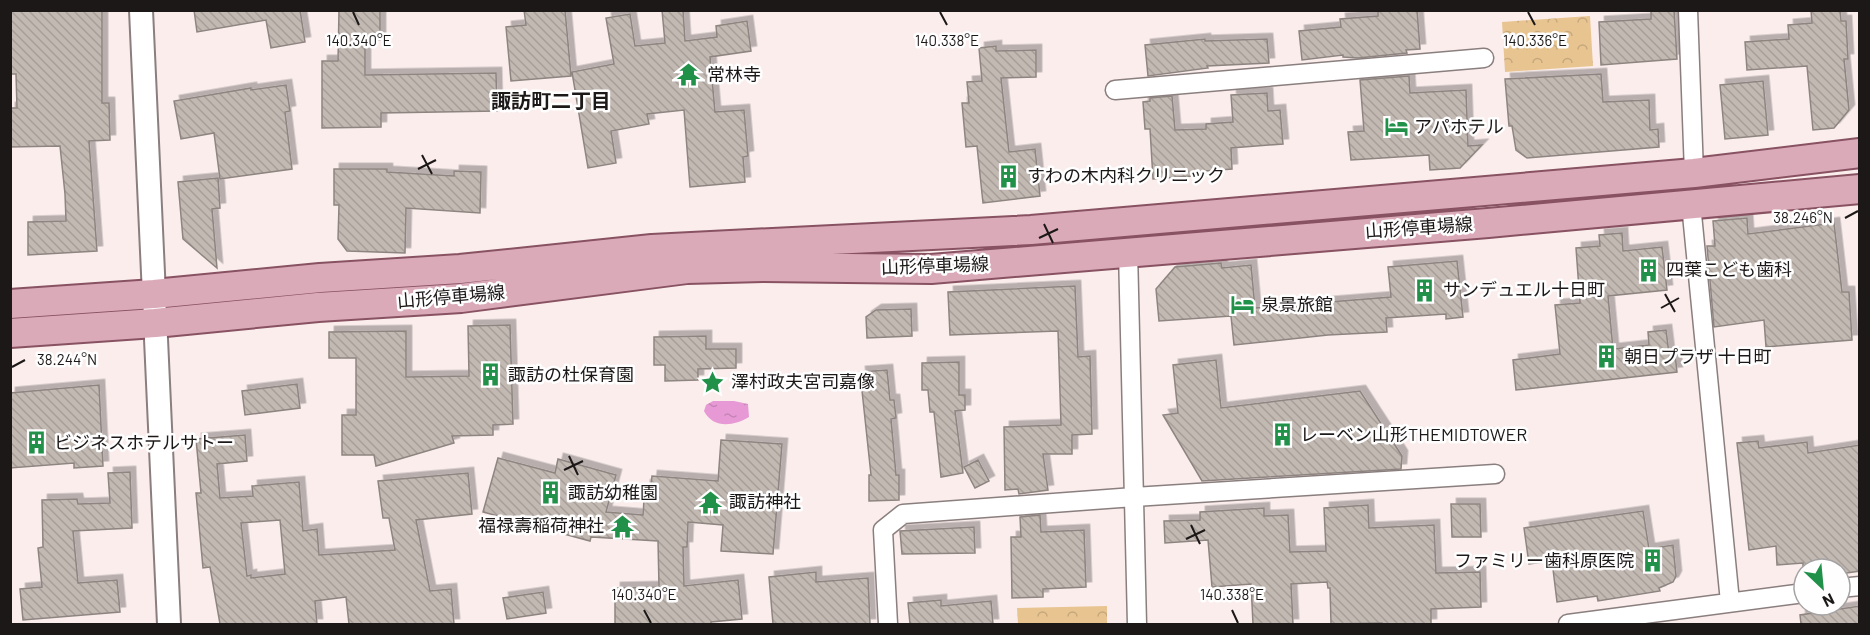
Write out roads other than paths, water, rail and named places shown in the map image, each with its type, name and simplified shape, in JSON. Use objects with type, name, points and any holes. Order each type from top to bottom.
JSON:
[{"type":"main road","name":"山形停車場線","points":[[10,304],[154,294],[320,278],[460,269],[652,249],[1031,230],[1694,173],[1860,153]]},
{"type":"main road","name":"山形停車場線","points":[[10,333],[155,324],[318,307],[461,298],[687,269],[763,267],[931,269],[1488,223],[1860,189]]},
{"type":"street","points":[[141,10],[169,624]]},
{"type":"street","points":[[1688,10],[1694,173]]},
{"type":"street","points":[[1115,90],[1484,58]]},
{"type":"street","points":[[1691,204],[1730,602]]},
{"type":"street","points":[[1128,251],[1137,624]]},
{"type":"street","points":[[888,624],[883,530],[903,514],[1495,474]]},
{"type":"street","points":[[1568,624],[1792,594]]},
{"type":"water","points":[[713,401],[748,404],[749,417],[731,424],[713,421],[704,411],[706,405]]},
{"type":"place","name":"常林寺","points":[[689,75]]},
{"type":"place","name":"アパホテル","points":[[1396,127]]},
{"type":"place","name":"すわの木内科クリニック","points":[[1009,176]]},
{"type":"place","name":"四葉こども歯科","points":[[1648,270]]},
{"type":"place","name":"サンデュエル十日町","points":[[1425,290]]},
{"type":"place","name":"泉景旅館","points":[[1243,305]]},
{"type":"place","name":"朝日プラザ 十日町","points":[[1606,357]]},
{"type":"place","name":"諏訪の杜保育園","points":[[490,375]]},
{"type":"place","name":"澤村政夫宮司嘉像","points":[[713,382]]},
{"type":"place","name":"レーベン山形THEMIDTOWER","points":[[1282,435]]},
{"type":"place","name":"ビジネスホテルサトー","points":[[36,443]]},
{"type":"place","name":"諏訪幼稚園","points":[[550,493]]},
{"type":"place","name":"諏訪神社","points":[[711,502]]},
{"type":"place","name":"福禄壽稲荷神社","points":[[622,526]]},
{"type":"place","name":"ファミリー歯科原医院","points":[[1652,561]]},
{"type":"district","name":"諏訪町二丁目","points":[[551,101]]}]
